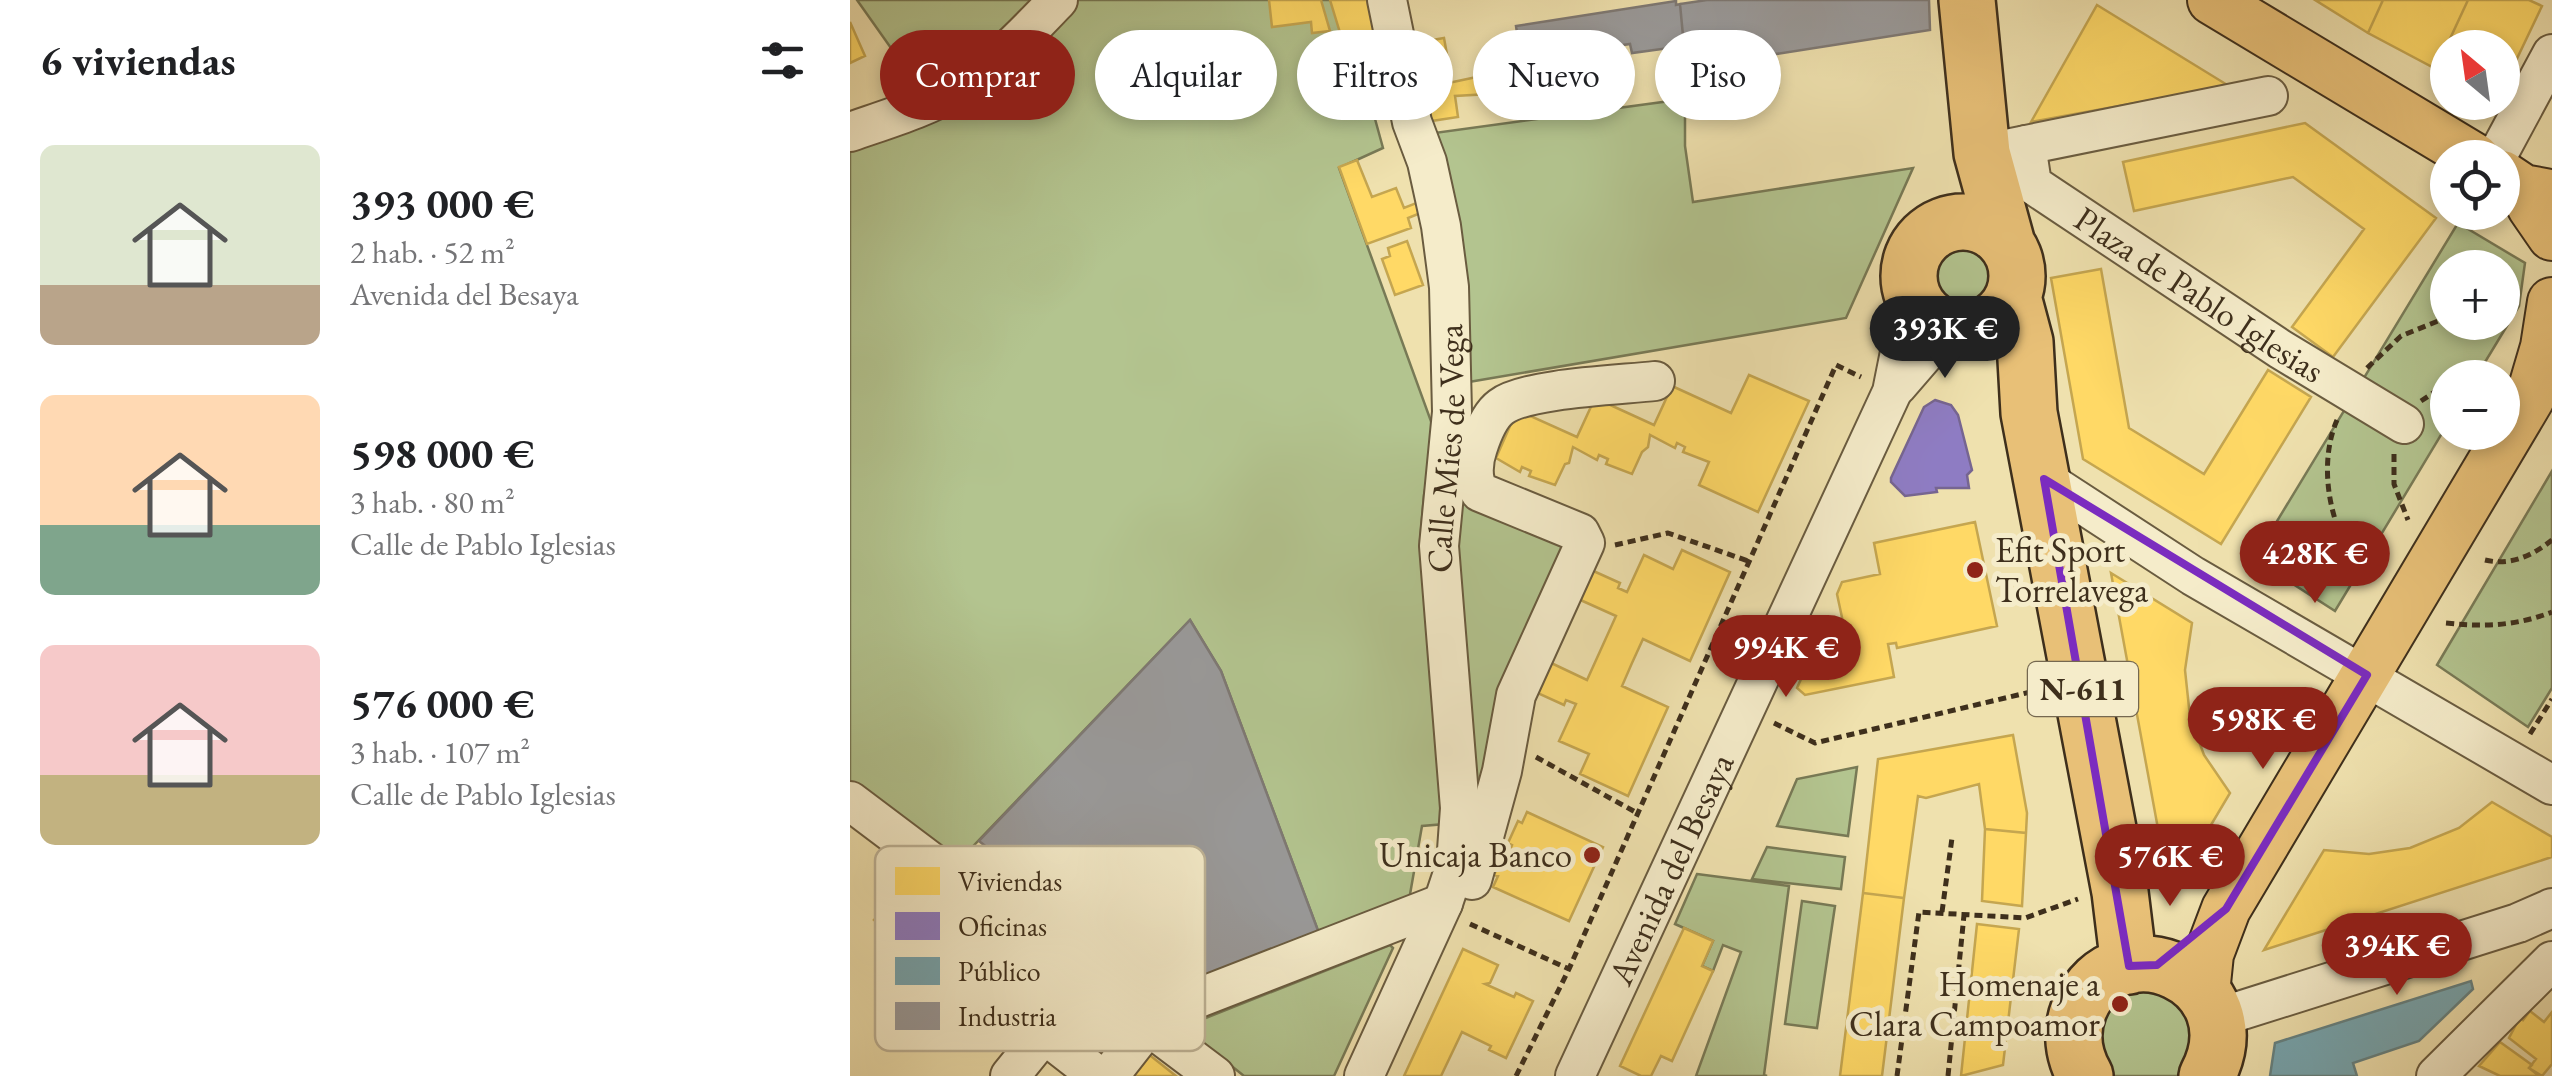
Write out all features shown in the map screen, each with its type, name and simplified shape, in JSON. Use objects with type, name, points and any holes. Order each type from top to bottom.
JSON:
[{"type":"highway","name":"N-611","points":[[1967,0],[1972,74],[2004,149],[1971,298],[2030,413],[2120,892],[2143,965]]},
{"type":"highway","name":"N-611","points":[[1972,74],[1996,0]]},
{"type":"highway","points":[[1945,225],[2004,149]]},
{"type":"highway","points":[[1958,222],[1985,226],[1971,298],[1910,265],[1915,252],[1933,231],[1945,225],[1958,222]]},
{"type":"highway","points":[[2075,1067],[2076,1018],[2090,990],[2114,972],[2143,965],[2184,974],[2211,1006],[2218,1049],[2207,1076]]},
{"type":"main road","points":[[2212,0],[2445,140]]},
{"type":"main road","points":[[2520,184],[2552,236]]},
{"type":"main road","points":[[2211,1006],[2209,954],[2226,908],[2541,391],[2552,302]]},
{"type":"main road","points":[[2143,965],[2194,940],[2226,908]]},
{"type":"street","points":[[850,132],[924,106],[960,88],[1058,0]]},
{"type":"street","name":"Calle Mies de Vega","points":[[1364,1076],[1450,911],[1460,808],[1439,546],[1459,486],[1448,287],[1441,226],[1427,162],[1412,122],[1387,0]]},
{"type":"street","points":[[2520,173],[2552,54]]},
{"type":"street","points":[[2004,149],[2268,96]]},
{"type":"street","name":"Plaza de Pablo Iglesias","points":[[2004,149],[2032,184],[2280,348],[2404,424]]},
{"type":"street","name":"Avenida del Besaya","points":[[1588,1072],[1744,709],[1892,392],[1971,298]]},
{"type":"street","name":"Avenida del Besaya","points":[[1892,392],[1971,298]]},
{"type":"street","points":[[1387,1076],[1486,828],[1516,695],[1585,543],[1580,533],[1459,486],[1499,407],[1526,396],[1655,381]]},
{"type":"street","points":[[2044,480],[2193,576],[2552,785]]},
{"type":"street","points":[[850,801],[910,846]]},
{"type":"street","points":[[2211,1006],[2461,941],[2552,908]]},
{"type":"street","points":[[1205,998],[1450,911]]},
{"type":"street","points":[[2436,1076],[2552,961]]},
{"type":"street","points":[[1010,1076],[1030,1051]]},
{"type":"street","points":[[1066,1051],[1098,1076]]},
{"type":"street","points":[[1109,1076],[1128,1051]]},
{"type":"street","points":[[1182,1051],[1216,1076]]},
{"type":"path","points":[[1516,1076],[1569,969],[1836,365],[1892,392]]},
{"type":"path","points":[[1582,553],[1668,533],[1751,562]]},
{"type":"path","points":[[2484,560],[2496,563],[2525,558],[2552,540]]},
{"type":"path","points":[[2446,623],[2484,627],[2525,622],[2552,612]]},
{"type":"path","points":[[1744,709],[1816,743],[2081,680]]},
{"type":"path","points":[[2513,762],[2552,699]]},
{"type":"path","points":[[1507,742],[1638,813]]},
{"type":"path","points":[[1942,912],[1952,838]]},
{"type":"path","points":[[1897,1076],[1918,912],[2025,918],[2094,894],[2120,892]]},
{"type":"path","points":[[1450,911],[1569,969]]},
{"type":"path","points":[[1948,1076],[1964,915]]},
{"type":"highlighted area","points":[[2044,479],[2367,675],[2226,909],[2157,965],[2129,966]]},
{"type":"green space","points":[[857,0],[1045,0],[1009,30],[880,33]]},
{"type":"green space","points":[[1074,0],[1378,0],[1386,30],[1297,30],[1297,120],[1375,120],[1383,148],[1339,168],[1436,435],[1420,541],[1445,824],[1422,826],[1409,900],[1320,936],[1221,671],[1190,620],[973,846],[930,846],[850,786],[850,144],[887,120],[1075,120],[1075,30],[1027,30]]},
{"type":"green space","points":[[1655,103],[1655,120],[1685,120],[1693,202],[1913,168],[1846,318],[1457,384],[1427,134],[1530,120],[1635,120],[1635,106]]},
{"type":"green space","points":[[2454,230],[2470,230],[2503,250],[2442,250]]},
{"type":"green space","points":[[1962,240],[1987,251],[1998,276],[1987,301],[1962,312],[1937,301],[1926,276],[1937,251]]},
{"type":"green space","points":[[2520,260],[2525,263],[2520,299]]},
{"type":"green space","points":[[2430,269],[2430,340],[2498,340],[2486,360],[2430,360],[2432,450],[2335,611],[2254,559]]},
{"type":"green space","points":[[2552,471],[2552,688],[2528,727],[2437,665]]},
{"type":"green space","points":[[1474,494],[1568,540],[1481,786],[1465,780],[1454,499]]},
{"type":"green space","points":[[1857,767],[1848,836],[1777,826],[1797,779]]},
{"type":"green space","points":[[1767,847],[1845,857],[1841,889],[1752,879]]},
{"type":"green space","points":[[1697,874],[1789,886],[1764,1075],[1767,1076],[1696,1076],[1741,952],[1723,945],[1713,971],[1702,966],[1713,941],[1675,924]]},
{"type":"green space","points":[[1802,901],[1835,906],[1817,1028],[1785,1024]]},
{"type":"green space","points":[[1390,945],[1393,948],[1334,1076],[1244,1076],[1205,1045],[1205,1018]]},
{"type":"green space","points":[[2135,987],[2176,996],[2197,1032],[2177,1076],[2114,1076],[2105,1063],[2097,1037],[2099,1020],[2109,1005]]},
{"type":"building: Viviendas","points":[[1269,0],[1321,0],[1330,30],[1312,30],[1311,22],[1272,27]]},
{"type":"building: Viviendas","points":[[1330,0],[1370,0],[1380,30],[1339,30]]},
{"type":"building: Viviendas","points":[[2315,0],[2383,0],[2368,33]]},
{"type":"building: Viviendas","points":[[2383,0],[2468,0],[2454,30],[2430,30],[2430,66],[2368,33]]},
{"type":"building: Viviendas","points":[[2468,0],[2529,0],[2542,6],[2520,52],[2520,30],[2454,30]]},
{"type":"building: Viviendas","points":[[2097,5],[2229,86],[2031,122]]},
{"type":"building: Viviendas","points":[[850,22],[865,56],[850,63]]},
{"type":"building: Viviendas","points":[[1473,78],[1473,95],[1455,96],[1458,117],[1453,118],[1453,82]]},
{"type":"building: Viviendas","points":[[2305,123],[2430,214],[2430,226],[2333,357],[2292,327],[2364,229],[2293,177],[2134,211],[2123,162]]},
{"type":"building: Viviendas","points":[[1357,160],[1372,197],[1396,188],[1404,208],[1424,200],[1428,210],[1408,218],[1411,228],[1367,244],[1339,167]]},
{"type":"building: Viviendas","points":[[1407,241],[1423,285],[1395,295],[1382,259],[1390,256],[1388,248]]},
{"type":"building: Viviendas","points":[[2101,269],[2129,428],[2204,474],[2268,370],[2311,397],[2221,544],[2083,459],[2051,278]]},
{"type":"building: Viviendas","points":[[1749,375],[1809,401],[1758,512],[1699,485],[1709,462],[1683,452],[1685,447],[1677,443],[1675,448],[1650,435],[1648,447],[1632,474],[1606,464],[1608,459],[1599,455],[1597,460],[1573,447],[1569,463],[1555,485],[1496,458],[1517,410],[1577,437],[1595,398],[1654,425],[1672,386],[1731,413]]},
{"type":"building: Viviendas","points":[[1975,522],[1997,626],[1897,648],[1896,643],[1888,644],[1894,677],[1805,695],[1797,688],[1825,626],[1843,622],[1837,594],[1842,582],[1880,574],[1874,543]]},
{"type":"building: Viviendas","points":[[1682,550],[1730,572],[1690,661],[1643,639],[1632,663],[1622,686],[1668,707],[1628,796],[1580,774],[1589,754],[1559,741],[1576,704],[1566,700],[1564,705],[1533,691],[1547,661],[1587,680],[1616,616],[1576,598],[1589,569],[1620,583],[1618,588],[1627,592],[1644,555],[1673,569]]},
{"type":"building: Viviendas","points":[[2111,573],[2192,623],[2185,670],[2190,717],[2204,755],[2230,793],[2170,894]]},
{"type":"building: Viviendas","points":[[2013,735],[2027,813],[2026,833],[1985,829],[1979,784],[1926,798],[1918,796],[1904,898],[1863,893],[1878,759]]},
{"type":"building: Viviendas","points":[[2492,802],[2552,837],[2552,857],[2264,950],[2324,850],[2369,854],[2410,848],[2459,828]]},
{"type":"building: Viviendas","points":[[1527,812],[1603,847],[1569,921],[1493,887],[1498,876],[1494,875],[1512,845],[1508,843]]},
{"type":"building: Viviendas","points":[[1985,829],[2026,833],[2022,906],[1982,901]]},
{"type":"building: Viviendas","points":[[1863,893],[1904,898],[1882,1076],[1840,1076]]},
{"type":"building: Viviendas","points":[[1977,924],[2019,929],[2003,1065],[1961,1076]]},
{"type":"building: Viviendas","points":[[1684,928],[1713,941],[1702,966],[1713,971],[1672,1061],[1661,1056],[1651,1076],[1641,1076],[1620,1066]]},
{"type":"building: Viviendas","points":[[1463,949],[1498,965],[1490,983],[1485,984],[1533,1001],[1506,1058],[1462,1032],[1441,1076],[1404,1076]]},
{"type":"building: Viviendas","points":[[2530,1011],[2544,1022],[2552,1012],[2552,1064],[2542,1076],[2529,1068],[2536,1059],[2509,1038],[2520,1017],[2523,1020]]},
{"type":"building: Viviendas","points":[[2500,1042],[2532,1065],[2529,1068],[2539,1076],[2500,1076],[2479,1066]]},
{"type":"building: Viviendas","points":[[1145,1051],[1176,1076],[1122,1076]]},
{"type":"building: Oficinas","points":[[1935,400],[1951,405],[1958,415],[1972,470],[1967,475],[1969,488],[1936,488],[1937,492],[1905,496],[1891,478],[1924,407]]},
{"type":"building: Público","points":[[2471,981],[2473,989],[2419,1041],[2353,1063],[2357,1076],[2270,1076],[2275,1043]]},
{"type":"building: Industria","points":[[1707,0],[1929,0],[1930,30],[1781,53],[1781,30],[1682,30],[1680,4]]},
{"type":"building: Industria","points":[[1676,1],[1676,5],[1680,4],[1682,30],[1655,30],[1655,50],[1635,53],[1635,30],[1517,30],[1516,26]]},
{"type":"building: Industria","points":[[1190,620],[1221,671],[1320,936],[1205,979],[1205,846],[985,846],[979,841]]},
{"type":"place","name":"Efit Sport Torrelavega","points":[[1975,570]]},
{"type":"place","name":"Unicaja Banco","points":[[1592,855]]},
{"type":"place","name":"Homenaje a Clara Campoamor","points":[[2120,1004]]}]
